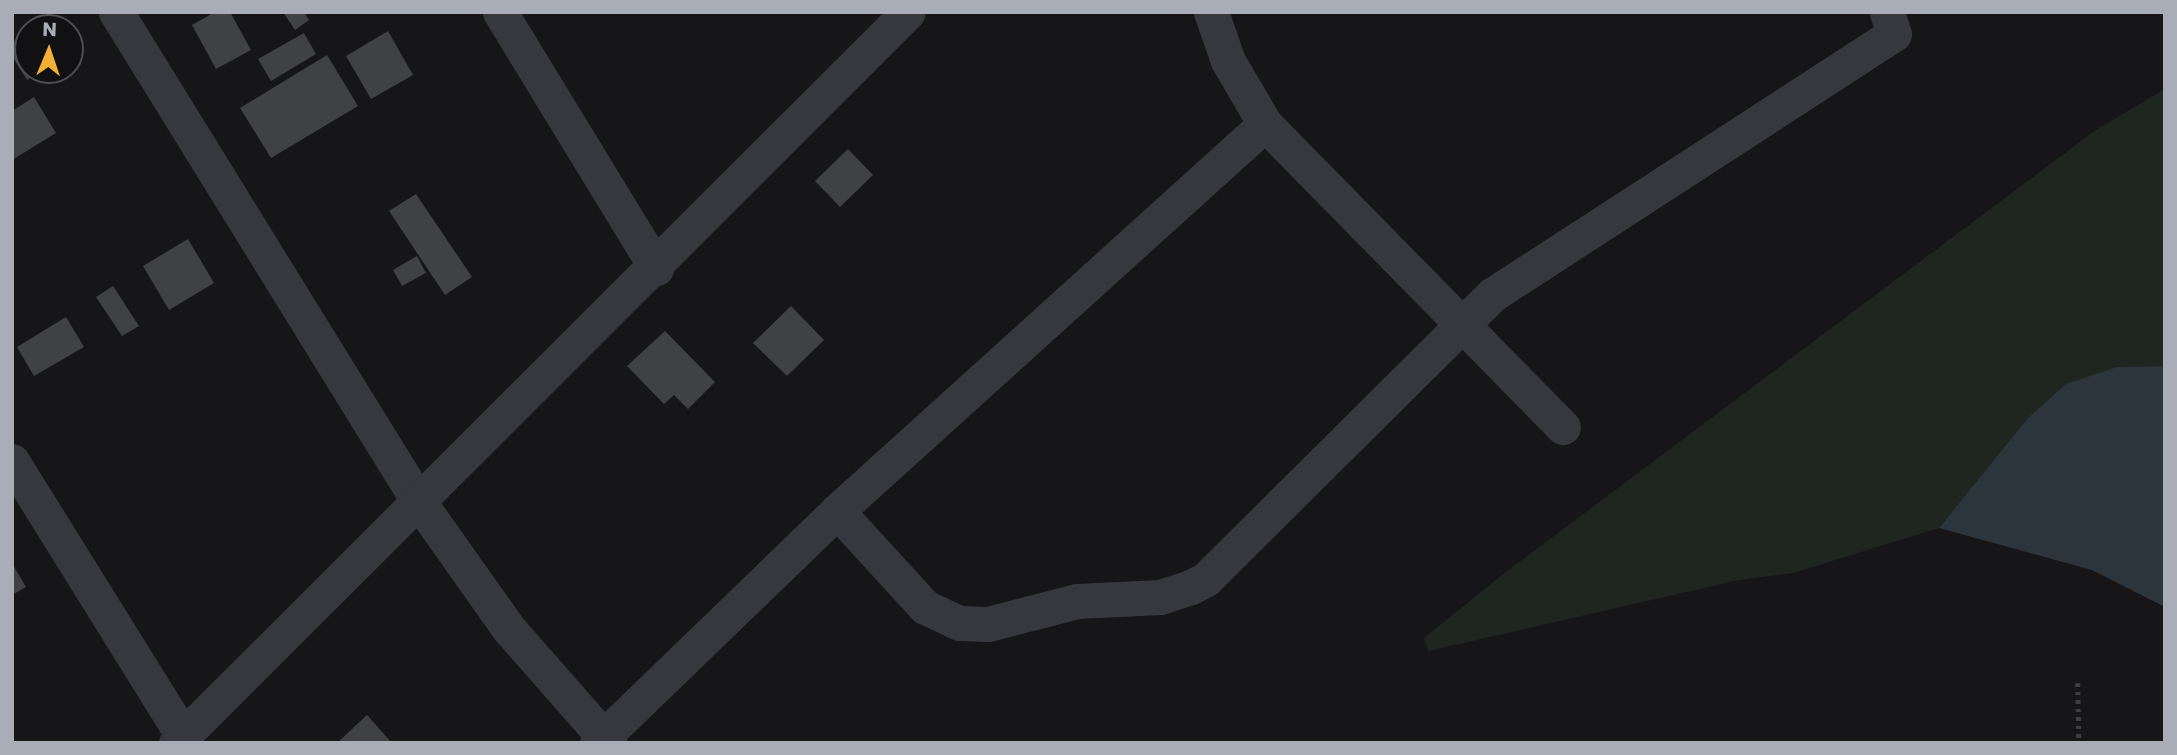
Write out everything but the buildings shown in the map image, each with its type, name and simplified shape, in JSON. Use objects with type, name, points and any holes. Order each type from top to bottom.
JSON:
[{"type":"street","points":[[116,12],[419,502],[509,629],[603,741],[837,511],[1265,124]]},
{"type":"street","points":[[500,12],[656,268]]},
{"type":"street","points":[[12,461],[180,740],[656,268],[908,12]]},
{"type":"street","points":[[1212,12],[1228,61],[1265,124],[1563,427]]},
{"type":"street","points":[[837,511],[925,607],[960,622],[988,624],[1077,601],[1176,594],[1206,579],[1460,323],[1492,295],[1894,34],[1886,12]]},
{"type":"path","points":[[2078,684],[2079,743]]},
{"type":"shaded area","points":[[2165,89],[2165,366],[2117,367],[2027,419],[1939,528],[1793,573],[1739,580],[1428,651],[1424,638],[1507,571],[2097,129]]},
{"type":"shaded area","points":[[2165,366],[2165,607],[2092,570],[1939,528],[2027,419],[2066,384],[2117,367]]}]
